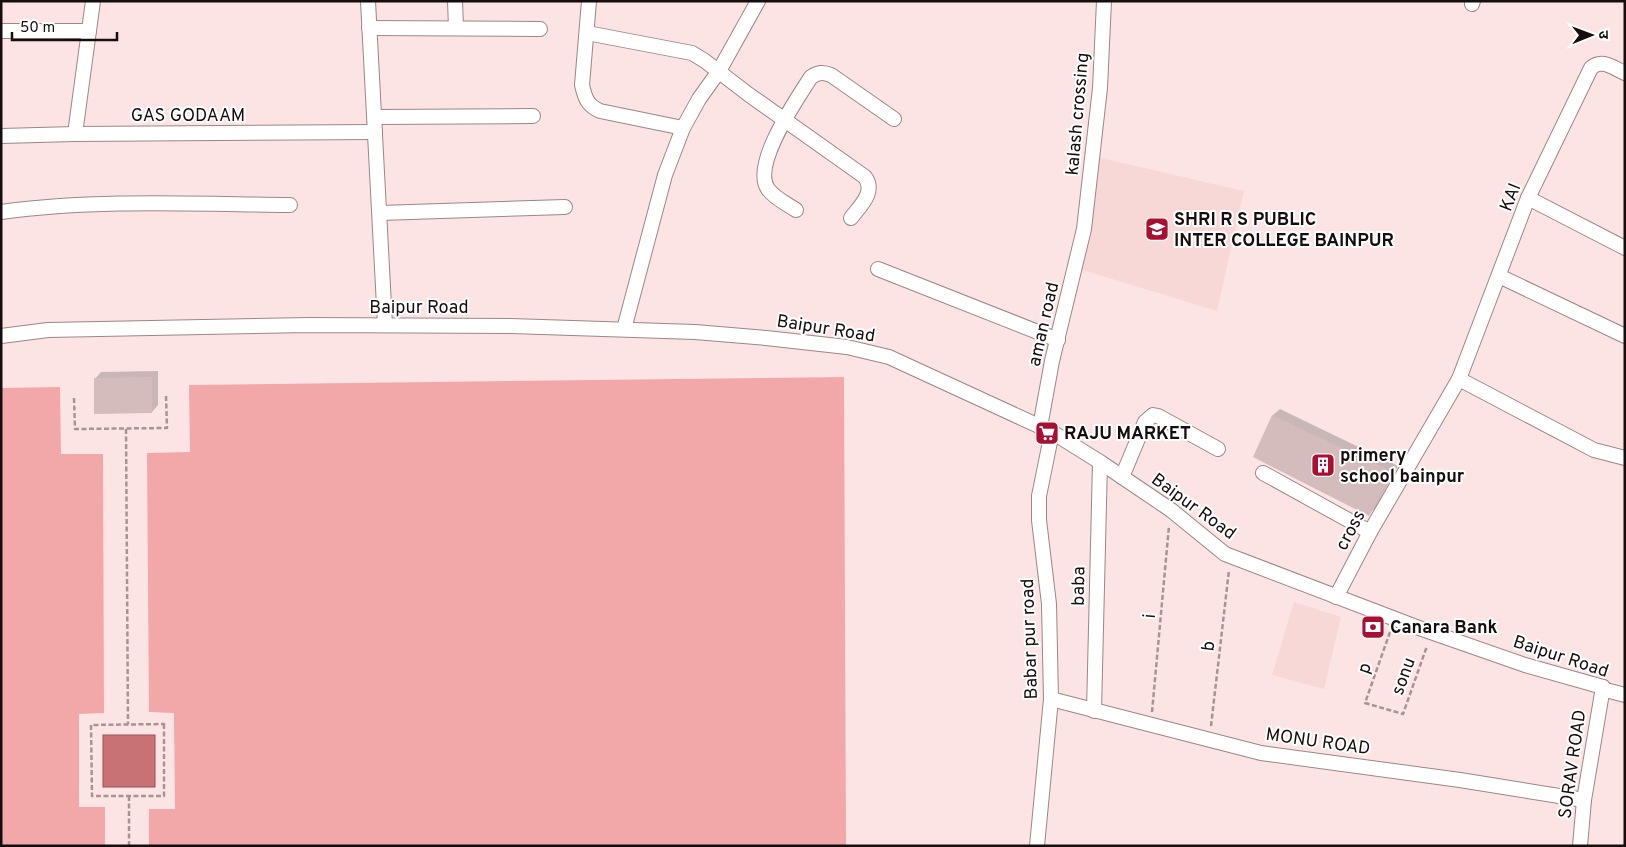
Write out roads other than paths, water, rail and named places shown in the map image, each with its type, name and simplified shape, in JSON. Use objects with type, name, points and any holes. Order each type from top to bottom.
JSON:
[{"type":"street","points":[[75,134],[93,1]]},
{"type":"street","points":[[368,1],[385,325]]},
{"type":"street","points":[[455,1],[456,28]]},
{"type":"street","points":[[589,1],[588,33],[582,85],[585,98],[591,106],[600,111],[683,128]]},
{"type":"street","name":"kalash crossing","points":[[1084,229],[1100,88],[1104,1]]},
{"type":"street","points":[[624,329],[665,174],[683,128],[699,99],[719,71],[753,3]]},
{"type":"street","points":[[369,28],[540,29]]},
{"type":"street","points":[[1,31],[89,32]]},
{"type":"street","points":[[588,33],[692,53],[719,71],[865,177],[870,189],[851,218]]},
{"type":"street","name":"KAI","points":[[1459,379],[1528,198],[1591,68],[1596,64],[1602,63],[1625,73]]},
{"type":"street","points":[[796,210],[776,197],[768,189],[764,178],[765,163],[784,120],[811,77],[823,72],[831,75],[894,119]]},
{"type":"street","points":[[375,117],[533,116]]},
{"type":"street","name":"GAS GODAAM","points":[[1,136],[375,132]]},
{"type":"street","points":[[1528,198],[1625,248]]},
{"type":"street","points":[[1,212],[31,208],[113,204],[290,205]]},
{"type":"street","points":[[380,213],[565,207]]},
{"type":"street","name":"aman road","points":[[1046,430],[1052,362],[1084,229]]},
{"type":"street","points":[[878,269],[1058,340]]},
{"type":"street","points":[[1499,276],[1625,336]]},
{"type":"street","name":"Baipur Road","points":[[2,336],[48,330],[385,325],[624,329],[766,338],[855,349],[889,357],[1046,430],[1100,462],[1171,510],[1225,554],[1432,633],[1525,665],[1624,694]]},
{"type":"street","points":[[1,332],[2,336]]},
{"type":"street","points":[[1459,379],[1594,450],[1625,458]]},
{"type":"street","name":"cross","points":[[1336,597],[1370,532],[1459,379]]},
{"type":"street","points":[[1122,477],[1145,422],[1153,416],[1158,416],[1218,449]]},
{"type":"street","name":"Babar pur road","points":[[1037,846],[1051,699],[1049,604],[1039,520],[1039,496],[1046,430]]},
{"type":"street","name":"baba","points":[[1094,711],[1100,462]]},
{"type":"street","points":[[1263,473],[1370,532]]},
{"type":"street","name":"SORAV ROAD","points":[[1580,846],[1584,800],[1603,687]]},
{"type":"street","name":"MONU ROAD","points":[[1051,699],[1261,753],[1460,780],[1584,800]]},
{"type":"place","name":"SHRI R S PUBLIC INTER COLLEGE BAINPUR","points":[[1157,229]]},
{"type":"place","name":"RAJU MARKET","points":[[1047,433]]},
{"type":"place","name":"primery school bainpur","points":[[1323,465]]},
{"type":"place","name":"Canara Bank","points":[[1373,627]]}]
